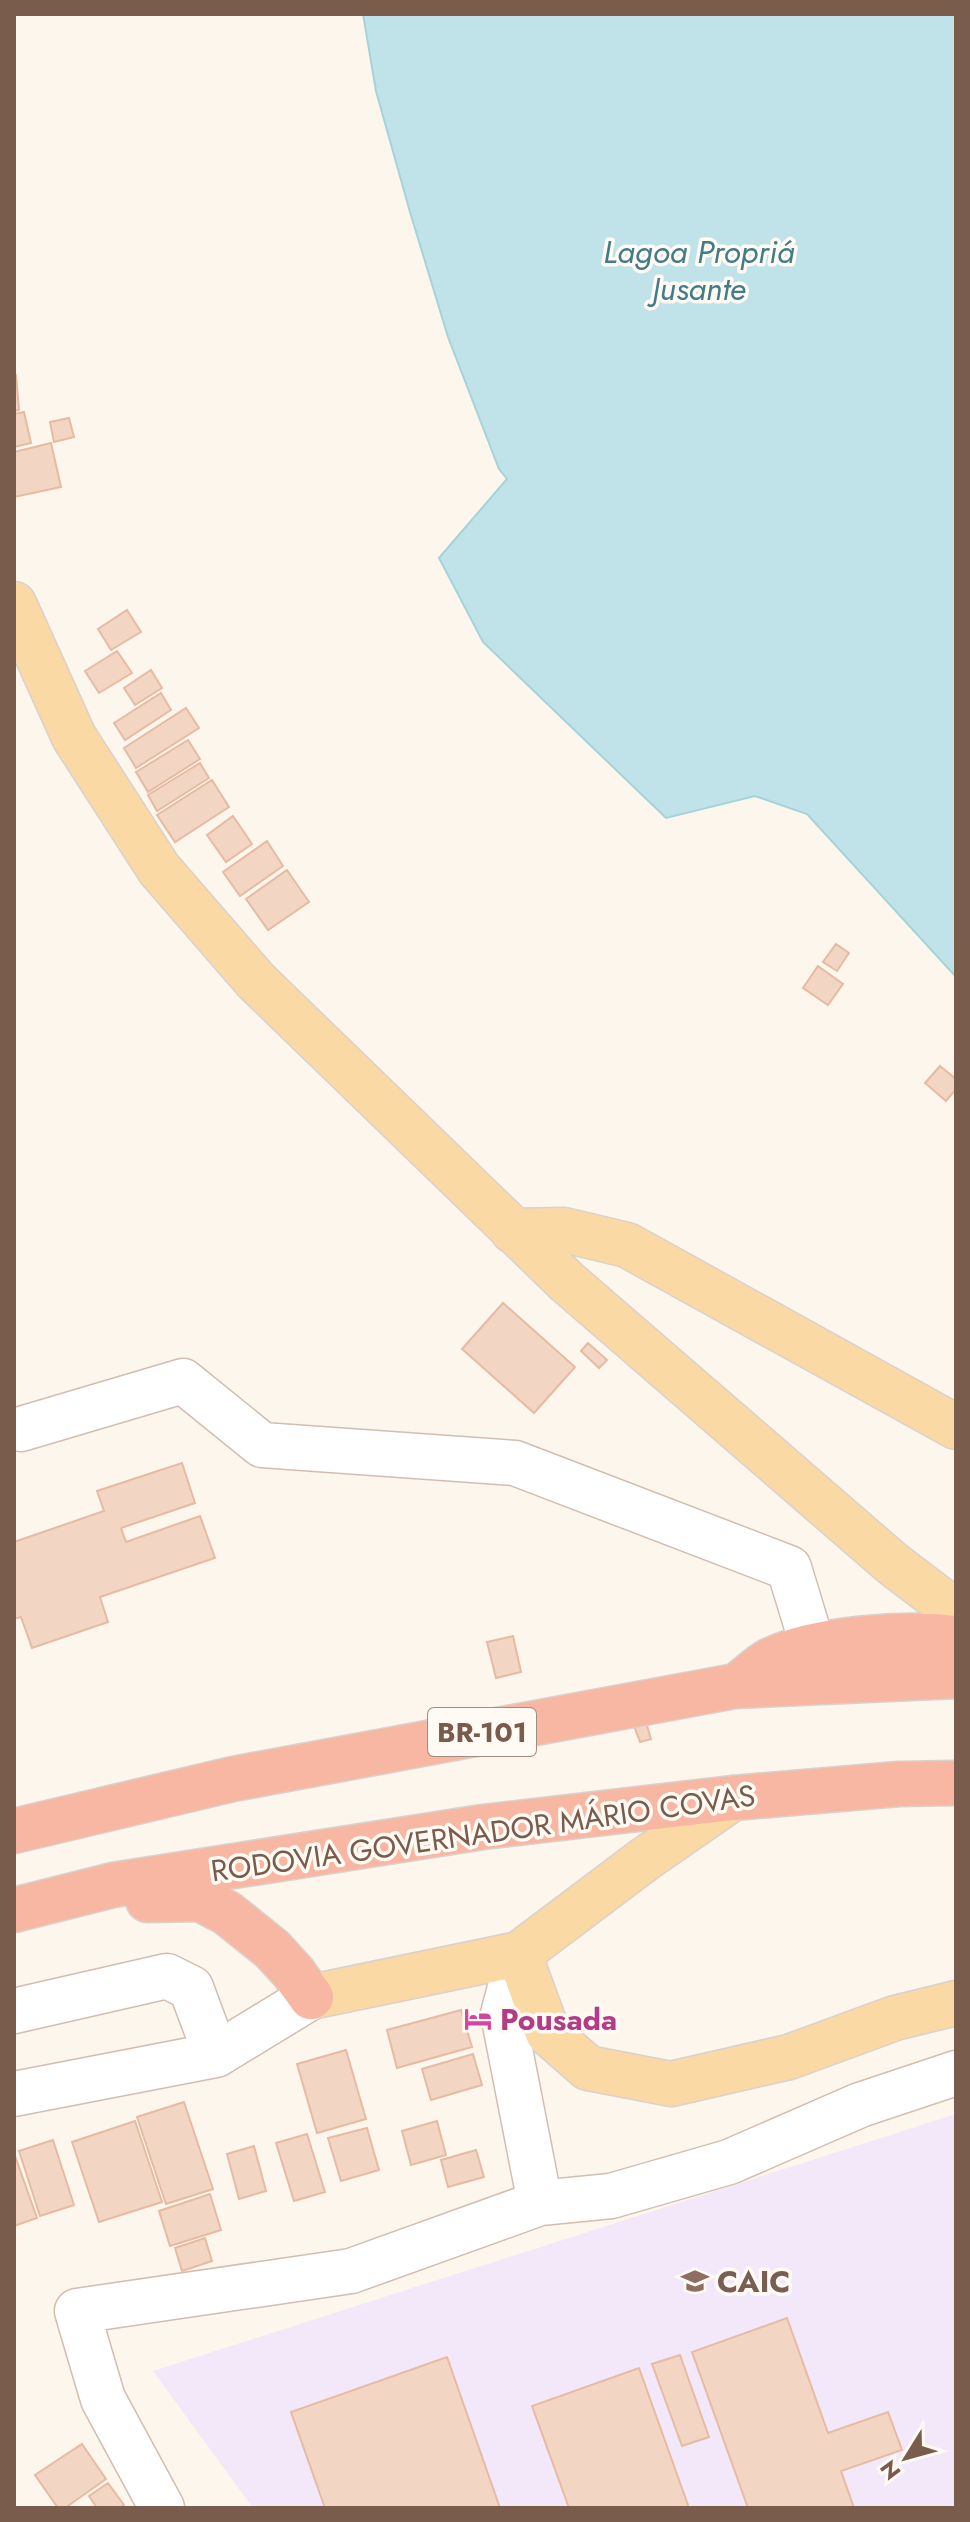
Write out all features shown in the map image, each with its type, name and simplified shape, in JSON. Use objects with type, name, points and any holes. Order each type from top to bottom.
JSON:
[{"type":"highway","points":[[735,1686],[770,1661],[813,1647],[903,1636],[956,1638]]},
{"type":"highway","name":"BR-101","points":[[14,1831],[233,1779],[735,1686],[956,1676]]},
{"type":"highway","name":"RODOVIA GOVERNADOR MÁRIO COVAS","points":[[14,1910],[113,1885],[483,1827],[733,1798],[899,1784],[956,1783]]},
{"type":"highway","points":[[113,1885],[146,1900],[200,1899],[227,1913],[272,1949],[311,1997]]},
{"type":"main road","points":[[14,604],[74,737],[159,869],[256,981],[567,1282],[893,1564],[956,1612]]},
{"type":"main road","points":[[513,1231],[564,1230],[627,1245],[956,1427]]},
{"type":"main road","points":[[893,1564],[906,1614],[903,1636]]},
{"type":"main road","points":[[311,1997],[519,1954],[645,1859],[733,1798]]},
{"type":"main road","points":[[519,1954],[548,2033],[588,2068],[671,2084],[789,2057],[895,2018],[956,2003]]},
{"type":"street","points":[[21,1429],[183,1381],[262,1445],[515,1463],[789,1568],[813,1647]]},
{"type":"street","points":[[519,1954],[503,2014],[540,2203]]},
{"type":"street","points":[[14,2011],[167,1976],[191,1988],[216,2055]]},
{"type":"street","points":[[14,2094],[216,2055],[311,1997]]},
{"type":"street","points":[[162,2508],[103,2399],[77,2311],[351,2271],[540,2203],[611,2196],[729,2162],[860,2105],[956,2073]]},
{"type":"shaded area","name":"CAIC","points":[[956,2114],[956,2508],[253,2508],[153,2371]]},
{"type":"water","name":"Lagoa Propriá Jusante","points":[[363,14],[956,14],[956,977],[807,814],[755,796],[666,818],[483,642],[439,558],[507,479],[499,469],[448,337],[376,91]]},
{"type":"building","points":[[14,375],[19,410],[14,411]]},
{"type":"building","points":[[24,412],[31,443],[14,447],[14,414]]},
{"type":"building","points":[[69,418],[74,437],[54,442],[50,422]]},
{"type":"building","points":[[51,443],[61,487],[14,497],[14,452]]},
{"type":"building","points":[[127,610],[141,632],[111,650],[98,629]]},
{"type":"building","points":[[117,651],[132,673],[99,693],[85,671]]},
{"type":"building","points":[[151,670],[162,688],[135,705],[124,688]]},
{"type":"building","points":[[161,693],[171,710],[125,740],[114,723]]},
{"type":"building","points":[[186,708],[199,728],[136,768],[124,748]]},
{"type":"building","points":[[188,740],[200,759],[148,792],[136,772]]},
{"type":"building","points":[[200,763],[209,778],[157,811],[148,795]]},
{"type":"building","points":[[212,780],[229,807],[175,842],[157,815]]},
{"type":"building","points":[[233,816],[252,844],[226,862],[207,835]]},
{"type":"building","points":[[267,841],[283,866],[240,896],[223,872]]},
{"type":"building","points":[[287,870],[309,902],[268,930],[246,899]]},
{"type":"building","points":[[836,944],[849,953],[837,971],[823,962]]},
{"type":"building","points":[[818,966],[843,984],[828,1005],[803,988]]},
{"type":"building","points":[[940,1066],[956,1079],[956,1089],[946,1101],[925,1083]]},
{"type":"building","points":[[503,1303],[575,1367],[534,1413],[462,1349]]},
{"type":"building","points":[[588,1343],[607,1360],[599,1368],[581,1351]]},
{"type":"building","points":[[182,1463],[195,1503],[121,1528],[126,1542],[200,1516],[215,1558],[100,1597],[108,1622],[32,1648],[21,1617],[14,1619],[14,1542],[104,1511],[97,1491]]},
{"type":"building","points":[[513,1636],[521,1672],[496,1678],[487,1642]]},
{"type":"building","points":[[645,1719],[651,1739],[640,1742],[633,1723]]},
{"type":"building","points":[[461,2010],[472,2047],[397,2068],[387,2030]]},
{"type":"building","points":[[346,2050],[366,2119],[317,2133],[297,2064]]},
{"type":"building","points":[[473,2054],[482,2085],[431,2100],[422,2069]]},
{"type":"building","points":[[184,2102],[213,2189],[166,2204],[137,2117]]},
{"type":"building","points":[[135,2121],[162,2202],[99,2222],[72,2142]]},
{"type":"building","points":[[437,2121],[446,2155],[411,2165],[402,2131]]},
{"type":"building","points":[[367,2128],[379,2170],[341,2181],[328,2138]]},
{"type":"building","points":[[307,2134],[325,2192],[294,2201],[276,2143]]},
{"type":"building","points":[[53,2140],[74,2205],[40,2216],[19,2151]]},
{"type":"building","points":[[254,2146],[266,2191],[239,2199],[227,2154]]},
{"type":"building","points":[[476,2150],[484,2177],[448,2187],[441,2160]]},
{"type":"building","points":[[14,2153],[37,2218],[14,2226]]},
{"type":"building","points":[[210,2194],[221,2230],[170,2246],[159,2211]]},
{"type":"building","points":[[205,2238],[212,2261],[182,2271],[175,2248]]},
{"type":"building","points":[[787,2318],[828,2433],[888,2412],[902,2450],[841,2471],[854,2508],[748,2508],[692,2352]]},
{"type":"building","points":[[680,2355],[709,2437],[682,2446],[652,2364]]},
{"type":"building","points":[[447,2357],[500,2508],[325,2508],[291,2412]]},
{"type":"building","points":[[639,2368],[689,2508],[569,2508],[532,2406]]},
{"type":"building","points":[[82,2444],[106,2479],[65,2508],[58,2508],[35,2475]]},
{"type":"building","points":[[108,2483],[124,2505],[119,2508],[97,2508],[89,2496]]},
{"type":"place","name":"Pousada","points":[[478,2019]]},
{"type":"place","name":"CAIC","points":[[695,2281]]}]
